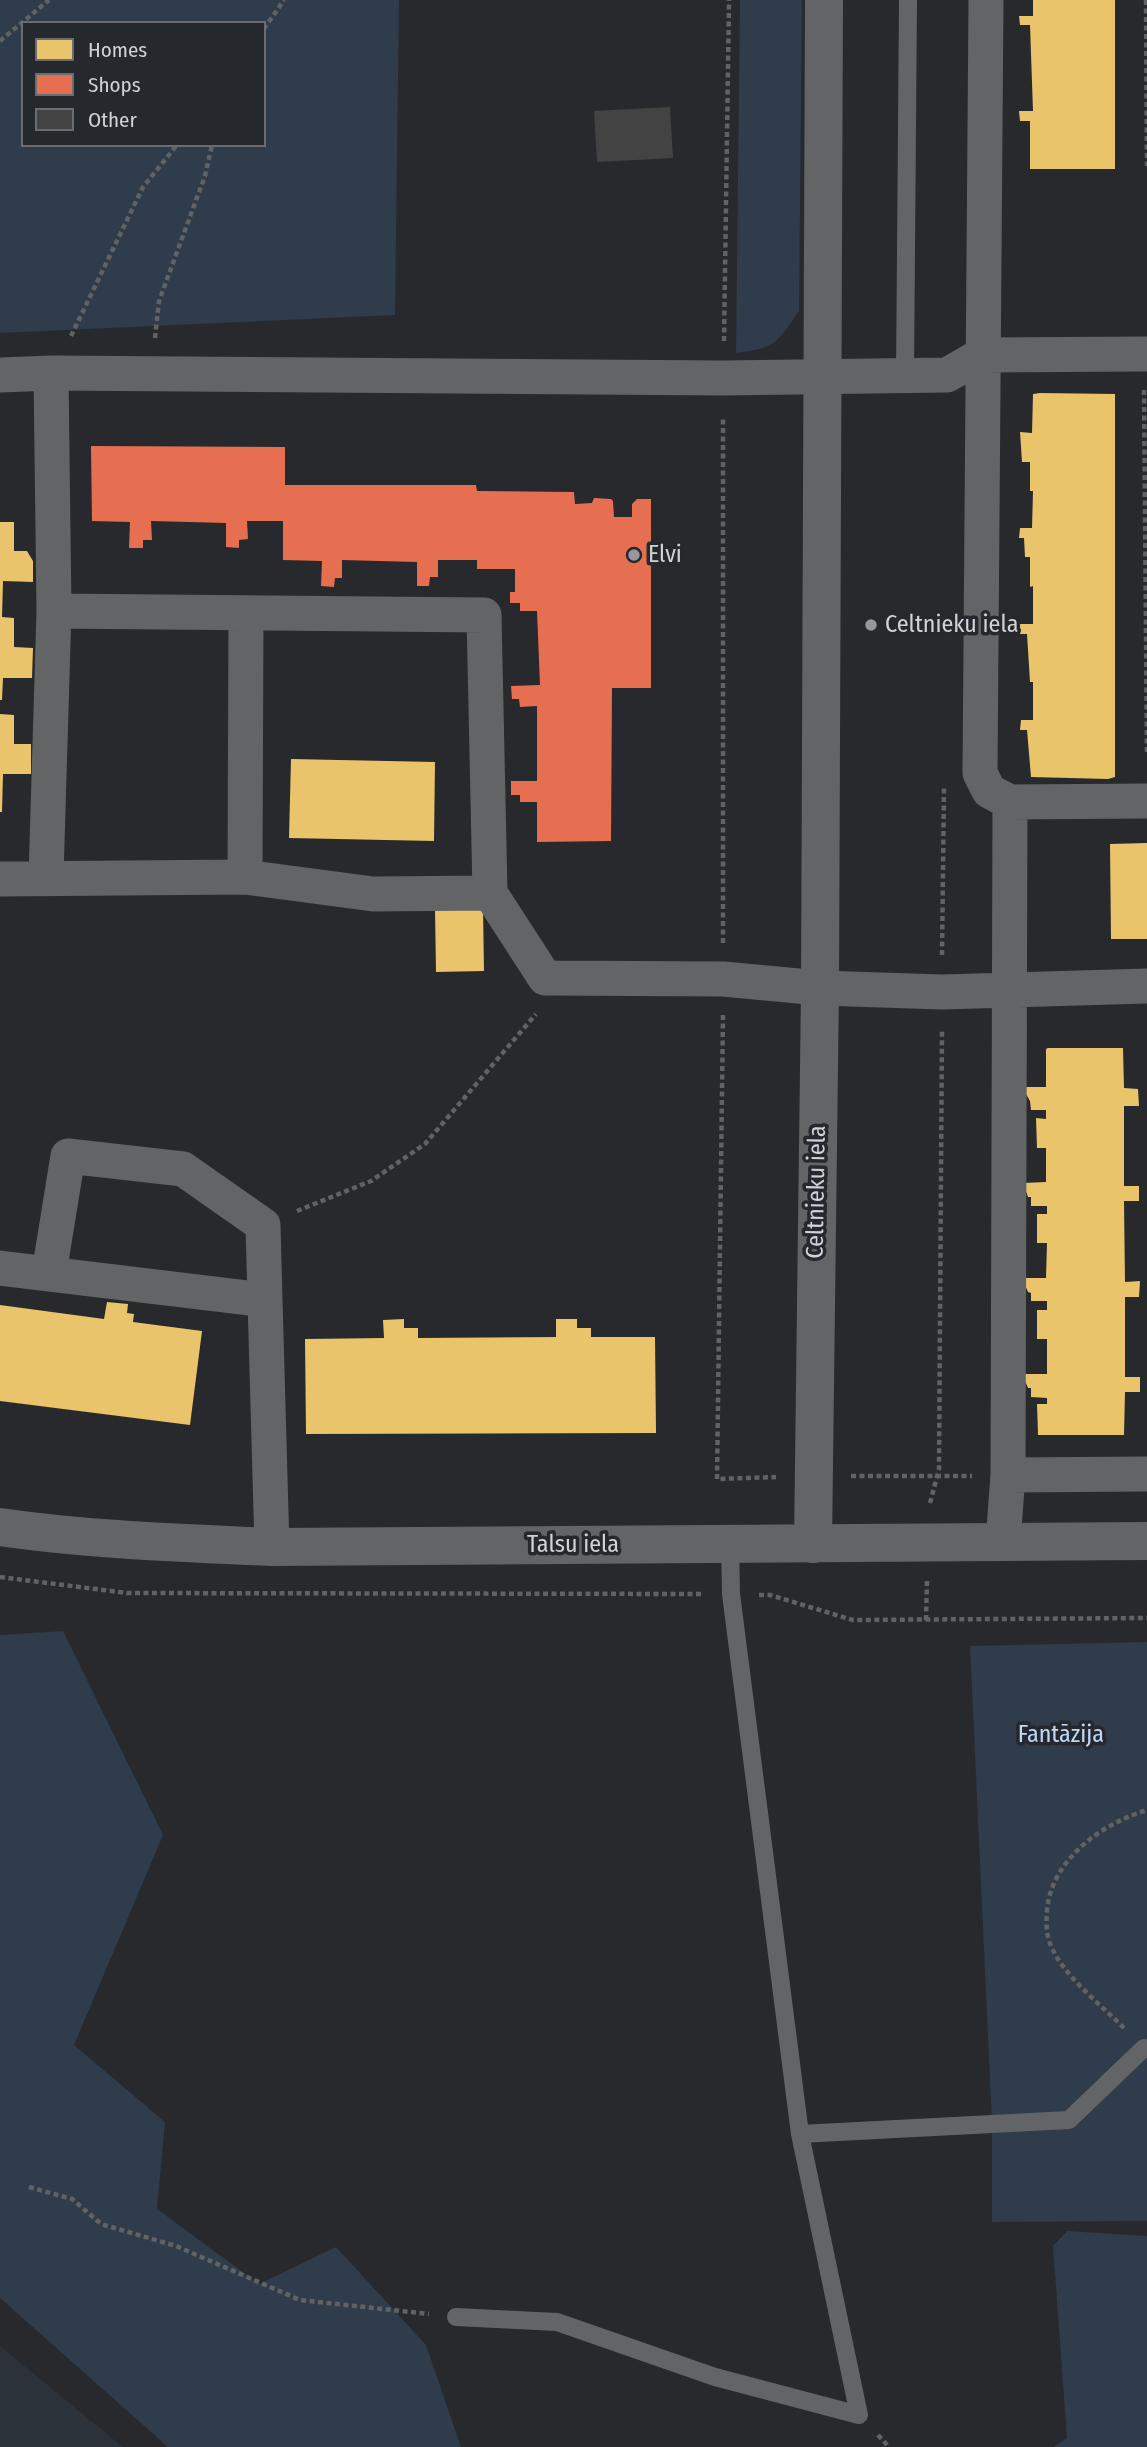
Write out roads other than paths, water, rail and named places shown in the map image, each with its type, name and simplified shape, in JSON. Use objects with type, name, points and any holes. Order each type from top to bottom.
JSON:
[{"type":"main road","name":"Talsu iela","points":[[0,1527],[58,1536],[132,1542],[272,1547],[1147,1541]]},
{"type":"street","name":"Celtnieku iela","points":[[813,1544],[820,988],[824,0]]},
{"type":"street","points":[[986,0],[980,773],[989,791],[1010,802],[1147,801]]},
{"type":"street","points":[[0,375],[51,373],[723,378],[947,376],[982,355],[1145,354]]},
{"type":"street","points":[[46,877],[54,611],[51,373]]},
{"type":"street","points":[[54,611],[484,615],[490,893],[545,978],[723,979],[820,988],[942,992],[1147,986]]},
{"type":"street","points":[[245,877],[246,614]]},
{"type":"street","points":[[1003,1542],[1008,1475],[1010,802]]},
{"type":"street","points":[[0,879],[245,877],[373,894],[490,893]]},
{"type":"street","points":[[49,1273],[68,1156],[183,1169],[263,1225],[272,1547]]},
{"type":"street","points":[[0,1268],[265,1300]]},
{"type":"street","points":[[1008,1475],[1147,1474]]},
{"type":"lane","points":[[905,376],[908,0]]},
{"type":"lane","points":[[456,2318],[557,2322],[715,2377],[859,2415],[800,2134],[731,1594],[730,1544]]},
{"type":"lane","points":[[800,2134],[1069,2120],[1144,2048]]},
{"type":"place","name":"Elvi","points":[[634,555]]},
{"type":"place","name":"Celtnieku iela","points":[[871,625]]},
{"type":"park label","name":"Fantāzija","points":[[1061,1735]]}]
